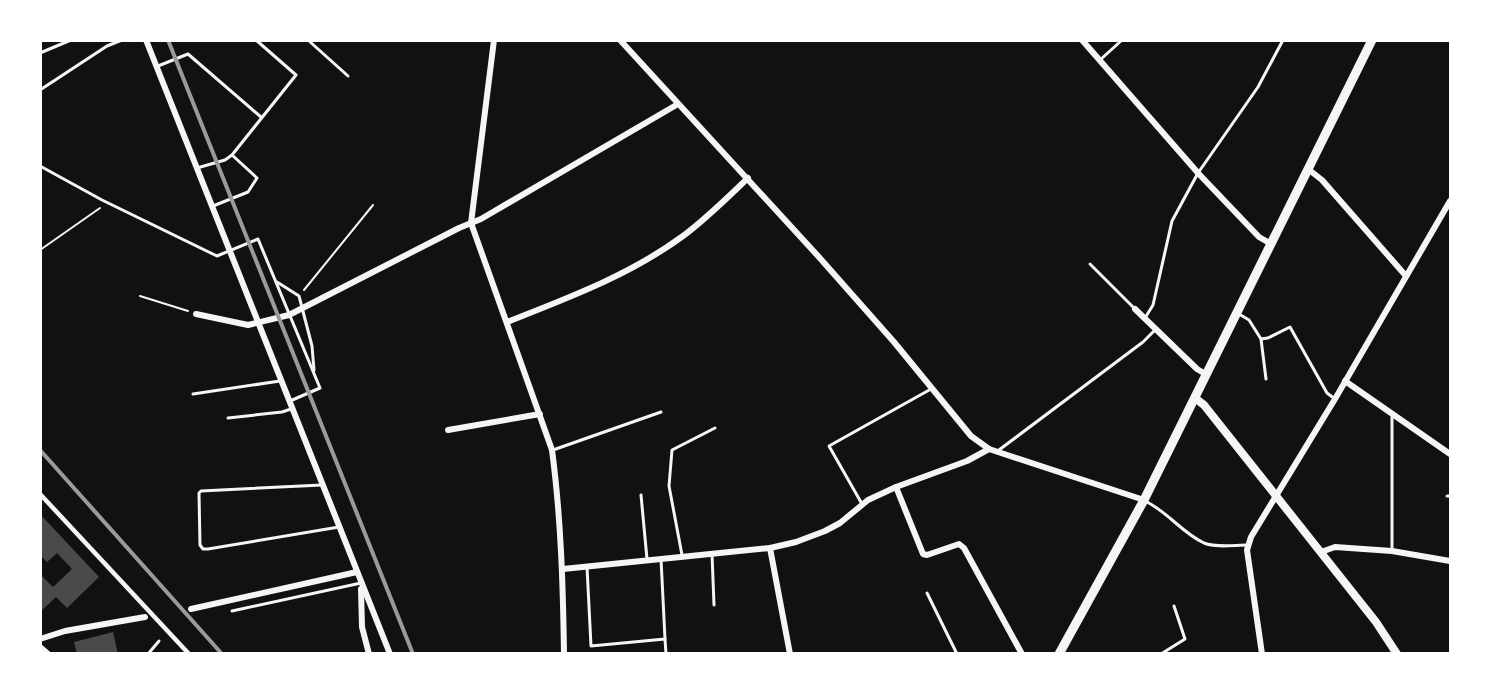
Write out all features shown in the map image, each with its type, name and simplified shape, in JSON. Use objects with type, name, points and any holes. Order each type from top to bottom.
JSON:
[{"type":"main road","points":[[1063,652],[1144,500],[1372,40]]},
{"type":"street","points":[[146,40],[390,654]]},
{"type":"street","points":[[494,40],[471,223],[552,450],[563,569],[564,654]]},
{"type":"street","points":[[620,40],[748,178],[894,342],[971,436],[981,445],[1144,500]]},
{"type":"street","points":[[1082,40],[1198,173],[1259,237],[1271,244]]},
{"type":"street","points":[[196,314],[248,325],[289,315],[481,219],[678,104]]},
{"type":"street","points":[[1308,169],[1322,180],[1406,276]]},
{"type":"street","points":[[507,322],[600,285],[626,272],[683,236],[748,178]]},
{"type":"street","points":[[1262,654],[1248,545],[1450,201]]},
{"type":"street","points":[[1135,309],[1197,369],[1207,375]]},
{"type":"street","points":[[1345,381],[1450,453]]},
{"type":"street","points":[[1195,398],[1204,405],[1277,496],[1376,622],[1397,654]]},
{"type":"street","points":[[448,430],[540,414]]},
{"type":"street","points":[[563,569],[770,548],[796,542],[840,523],[862,504],[896,487],[967,461],[989,448]]},
{"type":"street","points":[[896,487],[923,554],[927,555],[959,544],[964,548],[1022,654]]},
{"type":"street","points":[[40,494],[189,654]]},
{"type":"street","points":[[1321,552],[1335,546],[1392,551],[1450,561]]},
{"type":"street","points":[[770,548],[790,654]]},
{"type":"street","points":[[191,609],[357,572]]},
{"type":"street","points":[[361,583],[362,627],[369,654]]},
{"type":"street","points":[[40,639],[65,631],[145,617]]},
{"type":"street","points":[[40,647],[48,654]]},
{"type":"lane","points":[[40,53],[71,40]]},
{"type":"lane","points":[[104,40],[106,46]]},
{"type":"lane","points":[[40,90],[106,46],[122,40]]},
{"type":"lane","points":[[196,169],[225,160],[232,155],[296,75],[256,40]]},
{"type":"lane","points":[[308,40],[348,76]]},
{"type":"lane","points":[[1100,60],[1122,40]]},
{"type":"lane","points":[[1145,318],[1153,304],[1172,221],[1198,173],[1258,87],[1283,40]]},
{"type":"lane","points":[[156,66],[188,54],[261,117]]},
{"type":"lane","points":[[211,207],[248,192],[257,178],[232,155]]},
{"type":"lane","points":[[40,166],[217,256],[258,239],[320,388],[290,401]]},
{"type":"lane","points":[[1090,264],[1135,309]]},
{"type":"lane","points":[[275,281],[299,297],[312,346],[314,375]]},
{"type":"lane","points":[[1237,313],[1249,320],[1261,339],[1266,379]]},
{"type":"lane","points":[[1261,339],[1290,327],[1327,393],[1335,399]]},
{"type":"lane","points":[[997,452],[1143,342],[1156,329]]},
{"type":"lane","points":[[193,394],[282,381]]},
{"type":"lane","points":[[862,504],[829,446],[932,388]]},
{"type":"lane","points":[[228,418],[282,412],[292,408]]},
{"type":"lane","points":[[552,450],[661,412]]},
{"type":"lane","points":[[1392,412],[1392,551]]},
{"type":"lane","points":[[682,557],[669,486],[672,450],[715,428]]},
{"type":"lane","points":[[322,485],[201,491],[199,493],[200,545],[203,549],[208,549],[339,527]]},
{"type":"lane","points":[[642,495],[647,561]]},
{"type":"lane","points":[[1144,500],[1158,507],[1205,543],[1248,545]]},
{"type":"lane","points":[[712,554],[714,604]]},
{"type":"lane","points":[[661,559],[666,654]]},
{"type":"lane","points":[[587,567],[591,646],[665,639]]},
{"type":"lane","points":[[232,611],[347,588],[361,583]]},
{"type":"lane","points":[[927,593],[957,654]]},
{"type":"lane","points":[[1161,654],[1185,639],[1174,606]]},
{"type":"lane","points":[[148,654],[159,642]]},
{"type":"path","points":[[40,250],[107,202]]},
{"type":"path","points":[[299,297],[373,205]]},
{"type":"path","points":[[140,296],[196,314]]},
{"type":"building","points":[[40,514],[99,577],[67,608],[56,597],[40,612],[40,577],[42,576],[53,587],[72,569],[57,553],[47,562],[40,555]]},
{"type":"building","points":[[113,632],[118,654],[77,654],[74,642]]},
{"type":"railway","points":[[168,40],[413,654]]},
{"type":"railway","points":[[40,450],[222,654]]}]
